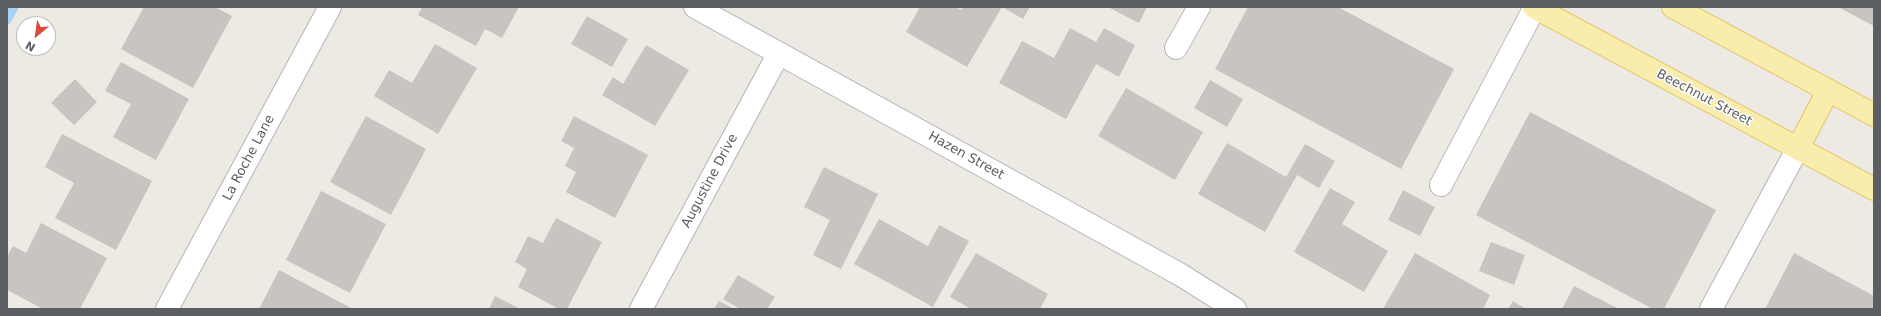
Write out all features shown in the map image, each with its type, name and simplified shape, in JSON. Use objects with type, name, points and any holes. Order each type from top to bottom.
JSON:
[{"type":"main road","name":"Beechnut Street","points":[[1535,7],[1874,189]]},
{"type":"main road","points":[[1672,7],[1874,115]]},
{"type":"main road","points":[[1798,148],[1828,91]]},
{"type":"street","name":"La Roche Lane","points":[[167,309],[330,7]]},
{"type":"street","name":"Hazen Street","points":[[695,7],[1181,275],[1235,309]]},
{"type":"street","points":[[1176,48],[1199,7]]},
{"type":"street","points":[[1442,185],[1535,7]]},
{"type":"street","name":"Augustine Drive","points":[[641,309],[779,53]]},
{"type":"street","points":[[1711,309],[1798,148]]},
{"type":"building","points":[[144,7],[215,7],[232,16],[193,88],[121,49]]},
{"type":"building","points":[[422,7],[519,7],[502,38],[485,29],[476,46],[418,15]]},
{"type":"building","points":[[920,7],[956,7],[961,10],[963,7],[1002,7],[967,67],[906,32]]},
{"type":"building","points":[[1002,7],[1030,7],[1023,19]]},
{"type":"building","points":[[1108,7],[1147,7],[1139,23]]},
{"type":"building","points":[[1248,7],[1338,7],[1454,69],[1401,169],[1215,69]]},
{"type":"building","points":[[1838,7],[1874,7],[1874,26]]},
{"type":"building","points":[[587,16],[628,39],[612,67],[571,44]]},
{"type":"building","points":[[1070,28],[1096,42],[1104,28],[1135,45],[1119,77],[1096,64],[1066,119],[999,83],[1022,41],[1054,58]]},
{"type":"building","points":[[435,44],[477,68],[438,134],[374,96],[389,70],[412,83]]},
{"type":"building","points":[[646,45],[689,70],[655,126],[602,95],[613,77],[623,84]]},
{"type":"building","points":[[121,62],[189,99],[156,160],[113,137],[131,104],[105,91]]},
{"type":"building","points":[[75,79],[97,102],[74,125],[51,103]]},
{"type":"building","points":[[1210,80],[1243,99],[1227,127],[1194,108]]},
{"type":"building","points":[[1126,88],[1203,132],[1175,180],[1098,136]]},
{"type":"building","points":[[1530,112],[1716,210],[1664,309],[1653,309],[1476,215]]},
{"type":"building","points":[[366,116],[426,149],[391,215],[330,182]]},
{"type":"building","points":[[574,116],[648,155],[615,218],[566,192],[576,172],[565,166],[574,148],[561,141]]},
{"type":"building","points":[[62,134],[152,181],[116,250],[55,218],[74,183],[45,167]]},
{"type":"building","points":[[1227,143],[1286,177],[1305,144],[1335,161],[1319,188],[1297,175],[1265,232],[1198,194]]},
{"type":"building","points":[[824,167],[878,194],[841,269],[813,255],[830,220],[804,207]]},
{"type":"building","points":[[1330,188],[1355,202],[1342,224],[1388,251],[1364,292],[1294,252]]},
{"type":"building","points":[[1403,190],[1435,207],[1420,236],[1388,220]]},
{"type":"building","points":[[321,191],[386,224],[350,293],[286,260]]},
{"type":"building","points":[[556,218],[602,242],[567,309],[559,309],[518,287],[527,269],[515,262],[528,236],[543,243]]},
{"type":"building","points":[[879,219],[928,246],[939,225],[969,241],[933,307],[854,264]]},
{"type":"building","points":[[41,223],[107,258],[80,309],[43,309],[7,290],[7,257],[13,246],[26,253]]},
{"type":"building","points":[[1491,242],[1525,255],[1514,285],[1479,271]]},
{"type":"building","points":[[976,253],[1048,294],[1040,309],[971,309],[950,297]]},
{"type":"building","points":[[1415,253],[1490,295],[1483,309],[1383,309]]},
{"type":"building","points":[[1794,253],[1874,296],[1874,309],[1765,309]]},
{"type":"building","points":[[279,270],[351,308],[259,309]]},
{"type":"building","points":[[738,275],[775,297],[767,309],[740,309],[723,299]]},
{"type":"building","points":[[1574,286],[1619,309],[1562,309]]},
{"type":"building","points":[[495,296],[520,309],[489,309]]},
{"type":"building","points":[[719,301],[734,309],[714,309]]},
{"type":"building","points":[[1513,301],[1526,309],[1508,309]]},
{"type":"waterway","points":[[7,20],[14,7]]}]
